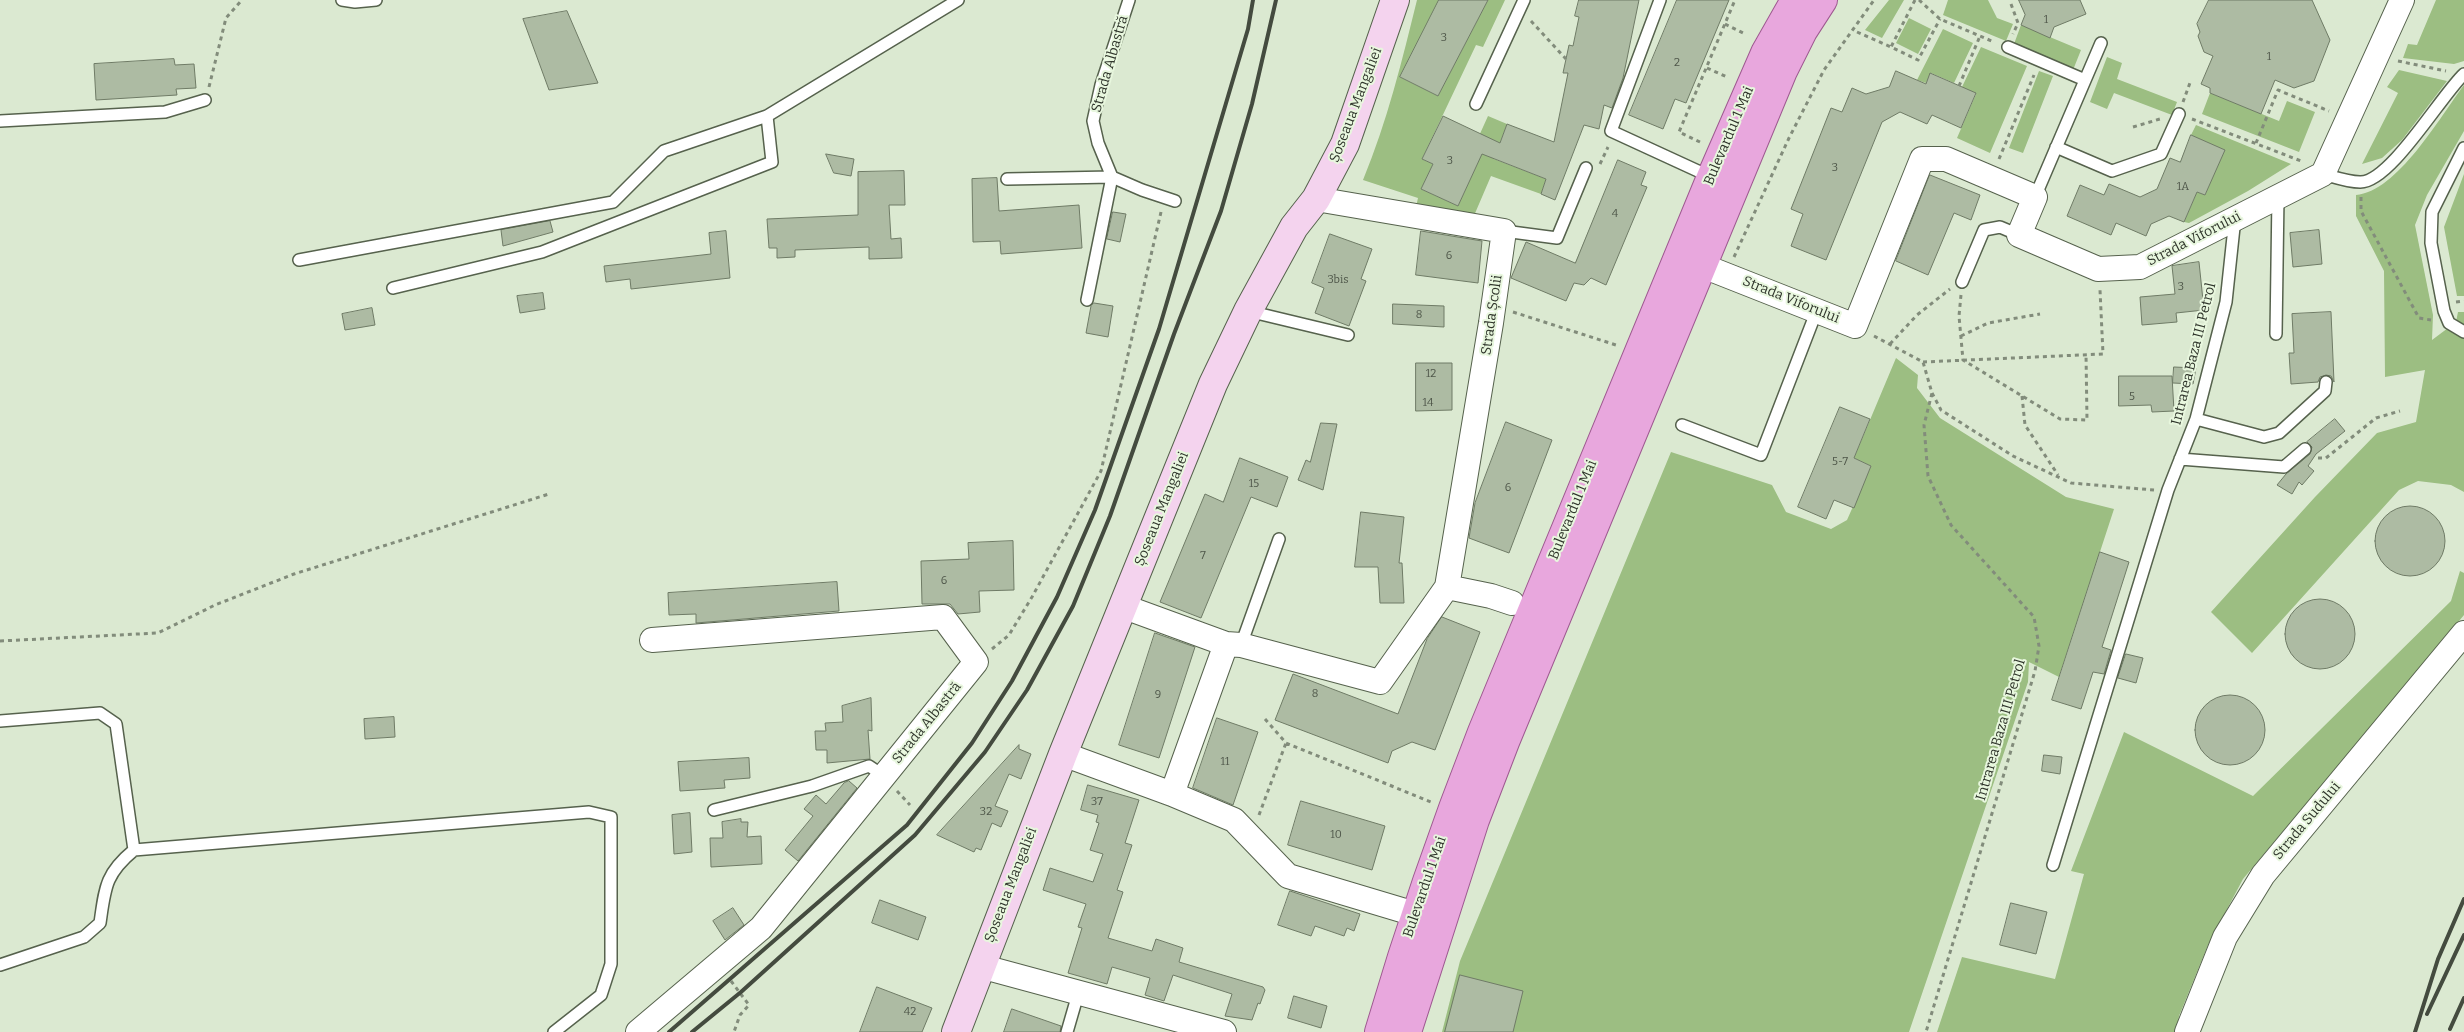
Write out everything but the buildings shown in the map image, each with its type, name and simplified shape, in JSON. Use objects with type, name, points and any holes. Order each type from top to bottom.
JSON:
[{"type":"main road","name":"Bulevardul 1 Mai","points":[[1379,1032],[1415,914],[1482,732],[1711,176],[1765,53],[1795,0]]},
{"type":"main road","name":"Bulevardul 1 Mai","points":[[1407,1032],[1469,838],[1505,742],[1580,558],[1714,270],[1782,71],[1802,31],[1823,0]]},
{"type":"street","name":"Șoseaua Mangaliei","points":[[956,1032],[1063,754],[1213,384],[1248,311],[1294,227],[1316,199],[1344,144],[1395,0]]},
{"type":"street","points":[[2323,172],[2402,0]]},
{"type":"street","name":"Strada Viforului","points":[[1714,270],[1856,326],[1922,159],[1946,159],[2035,197]]},
{"type":"street","name":"Strada Viforului","points":[[2018,235],[2098,269],[2140,267],[2323,172]]},
{"type":"street","points":[[2018,235],[2035,197]]},
{"type":"street","points":[[1316,199],[1504,230]]},
{"type":"street","name":"Strada Școlii","points":[[1234,644],[1380,682],[1447,587],[1494,306],[1504,230]]},
{"type":"street","points":[[1447,587],[1502,600]]},
{"type":"street","points":[[1122,606],[1234,644],[1172,794]]},
{"type":"street","points":[[652,640],[943,617],[976,662]]},
{"type":"street","name":"Strada Sudului","points":[[2187,1032],[2224,937],[2263,875],[2464,633]]},
{"type":"street","name":"Strada Albastră","points":[[638,1032],[761,928],[976,662]]},
{"type":"street","points":[[1063,754],[1172,794],[1234,820],[1288,876],[1415,914]]},
{"type":"street","points":[[980,966],[1224,1032]]},
{"type":"lane","points":[[342,0],[355,2],[376,0]]},
{"type":"lane","points":[[299,260],[613,202],[664,151],[767,116],[958,0]]},
{"type":"lane","name":"Strada Albastră","points":[[1112,176],[1098,144],[1093,121],[1101,86],[1129,0]]},
{"type":"lane","points":[[1660,0],[1611,131],[1711,176]]},
{"type":"lane","points":[[1476,104],[1522,4]]},
{"type":"lane","points":[[2035,197],[2100,43]]},
{"type":"lane","points":[[2008,47],[2085,80]]},
{"type":"lane","points":[[2323,172],[2361,182],[2377,177],[2424,126],[2463,74]]},
{"type":"lane","points":[[0,121],[165,112],[206,100]]},
{"type":"lane","points":[[2056,147],[2112,171],[2161,154],[2178,114]]},
{"type":"lane","points":[[393,288],[542,252],[772,162],[767,116]]},
{"type":"lane","points":[[2464,148],[2432,212],[2432,243],[2444,311],[2449,323],[2464,332]]},
{"type":"lane","points":[[1504,230],[1558,238],[1586,168]]},
{"type":"lane","points":[[1087,300],[1112,176]]},
{"type":"lane","points":[[1008,179],[1112,176],[1169,200]]},
{"type":"lane","points":[[2276,334],[2278,196]]},
{"type":"lane","name":"Intrarea Baza III Petrol","points":[[2053,866],[2168,491],[2196,419],[2226,302],[2235,218]]},
{"type":"lane","points":[[1962,282],[1984,230],[2000,227],[2018,235]]},
{"type":"lane","points":[[1682,425],[1761,455],[1817,310]]},
{"type":"lane","points":[[1248,311],[1348,334]]},
{"type":"lane","points":[[2196,419],[2264,437],[2272,435],[2279,433],[2325,391],[2326,382]]},
{"type":"lane","points":[[2180,459],[2284,467],[2305,450]]},
{"type":"lane","points":[[1234,644],[1279,539]]},
{"type":"lane","points":[[0,722],[100,713],[116,724],[134,850]]},
{"type":"lane","points":[[714,810],[812,786],[869,766],[884,776]]},
{"type":"lane","points":[[0,965],[84,937],[100,923],[106,883],[120,862],[134,850],[589,812],[611,817],[611,964],[601,995],[554,1032]]},
{"type":"lane","points":[[1067,1032],[1078,994]]},
{"type":"path","points":[[206,100],[226,18],[242,0]]},
{"type":"path","points":[[1700,142],[1679,132],[1735,0]]},
{"type":"path","points":[[1714,270],[1789,138],[1824,70],[1874,0]]},
{"type":"path","points":[[1891,47],[1915,0]]},
{"type":"path","points":[[1919,0],[1940,19],[1993,41]]},
{"type":"path","points":[[1522,4],[1566,59]]},
{"type":"path","points":[[2008,47],[2018,23],[2011,4]]},
{"type":"path","points":[[1857,32],[1918,60],[1940,19]]},
{"type":"path","points":[[1725,24],[1745,34]]},
{"type":"path","points":[[1959,86],[1980,36]]},
{"type":"path","points":[[2392,60],[2463,74]]},
{"type":"path","points":[[1707,68],[1727,77]]},
{"type":"path","points":[[1991,178],[2032,78]]},
{"type":"path","points":[[2178,114],[2191,80]]},
{"type":"path","points":[[2256,144],[2278,90],[2334,113]]},
{"type":"path","points":[[2133,127],[2178,114],[2323,172]]},
{"type":"path","points":[[1586,168],[1596,173],[1615,132]]},
{"type":"path","points":[[976,662],[1009,635],[1101,471],[1169,200]]},
{"type":"path","points":[[2361,211],[2419,318],[2449,323]]},
{"type":"path","points":[[1856,326],[1923,362],[2103,354],[2098,269]]},
{"type":"path","points":[[1890,344],[1917,315],[1942,294],[1962,282]]},
{"type":"path","points":[[1962,282],[1959,316],[1963,360]]},
{"type":"path","points":[[1494,306],[1620,346]]},
{"type":"path","points":[[1961,336],[1988,323],[2040,314]]},
{"type":"path","points":[[1963,360],[2060,419],[2087,420],[2086,354]]},
{"type":"path","points":[[1923,362],[1932,393],[1941,410],[2013,456],[2071,483],[2168,491]]},
{"type":"path","name":"Intrarea Baza III Petrol","points":[[1926,1032],[2035,671],[2039,646],[2034,617],[1951,525],[1928,476],[1924,425],[1932,393]]},
{"type":"path","points":[[2022,396],[2025,425],[2059,477]]},
{"type":"path","points":[[2305,450],[2318,458],[2326,458],[2376,418],[2400,411]]},
{"type":"path","points":[[0,641],[158,633],[215,605],[294,574],[550,494]]},
{"type":"path","points":[[1265,719],[1286,743],[1434,804]]},
{"type":"path","points":[[1251,838],[1286,743]]},
{"type":"path","points":[[727,975],[749,1005],[740,1015],[734,1032]]},
{"type":"green space","points":[[1417,0],[1439,0],[1400,77],[1438,96],[1488,0],[1505,0],[1483,47],[1476,45],[1422,159],[1433,164],[1421,189],[1458,206],[1478,162],[1469,158],[1488,116],[1507,124],[1494,159],[1546,179],[1541,194],[1491,176],[1473,218],[1416,207],[1418,198],[1363,180],[1387,114]]},
{"type":"green space","points":[[1889,0],[1904,0],[1882,38],[1865,30]]},
{"type":"green space","points":[[1948,0],[1988,0],[1997,18],[2013,24],[2006,41],[1943,15]]},
{"type":"green space","points":[[2436,0],[2464,0],[2464,61],[2454,64],[2403,58],[2408,44],[2417,45]]},
{"type":"green space","points":[[1909,18],[1931,29],[1918,54],[1896,43]]},
{"type":"green space","points":[[2021,25],[2081,50],[2073,70],[2014,44]]},
{"type":"green space","points":[[1943,29],[1973,43],[1954,83],[1931,73],[1926,83],[1917,80]]},
{"type":"green space","points":[[1981,47],[2027,66],[1990,153],[1957,138],[1976,94],[1962,87]]},
{"type":"green space","points":[[2107,57],[2122,63],[2117,79],[2177,102],[2172,115],[2114,93],[2107,109],[2090,102]]},
{"type":"green space","points":[[2399,70],[2447,81],[2402,140],[2382,158],[2362,164],[2398,93],[2387,87]]},
{"type":"green space","points":[[2039,71],[2053,76],[2023,153],[2009,148]]},
{"type":"green space","points":[[2464,85],[2464,131],[2427,195],[2415,225],[2433,315],[2432,340],[2456,322],[2458,312],[2464,312],[2464,492],[2451,485],[2418,481],[2399,490],[2252,653],[2211,612],[2315,497],[2377,433],[2416,422],[2425,370],[2385,377],[2384,271],[2356,216],[2356,195],[2371,191],[2387,181],[2402,167],[2430,133]]},
{"type":"green space","points":[[2210,93],[2279,121],[2287,101],[2315,112],[2299,152],[2202,114]]},
{"type":"green space","points":[[2196,125],[2291,164],[2248,191],[2189,223],[2184,222],[2197,192],[2205,195],[2224,150],[2191,135]]},
{"type":"green space","points":[[2464,174],[2464,296],[2457,296],[2444,227]]},
{"type":"green space","points":[[1896,358],[1918,375],[1917,388],[1940,418],[2066,497],[2114,509],[2059,677],[2029,662],[2028,682],[1909,1032],[1442,1032],[1460,961],[1671,452],[1772,485],[1786,512],[1831,529],[1847,520],[1871,466],[1854,458]]},
{"type":"green space","points":[[2460,571],[2464,573],[2464,615],[2243,879],[2208,945],[2179,1016],[2177,1032],[1937,1032],[1962,957],[2055,979],[2084,874],[2071,871],[2124,732],[2253,796],[2451,601]]},
{"type":"railway","points":[[669,1032],[907,825],[972,743],[1012,681],[1057,597],[1095,510],[1159,329],[1248,29],[1253,0]]},
{"type":"railway","points":[[692,1032],[741,992],[915,835],[985,752],[1027,690],[1073,606],[1110,516],[1174,334],[1221,211],[1252,104],[1276,0]]},
{"type":"railway","points":[[2415,1032],[2438,959],[2464,899]]},
{"type":"railway","points":[[2427,1014],[2464,935]]},
{"type":"railway","points":[[2450,1029],[2464,998]]}]
